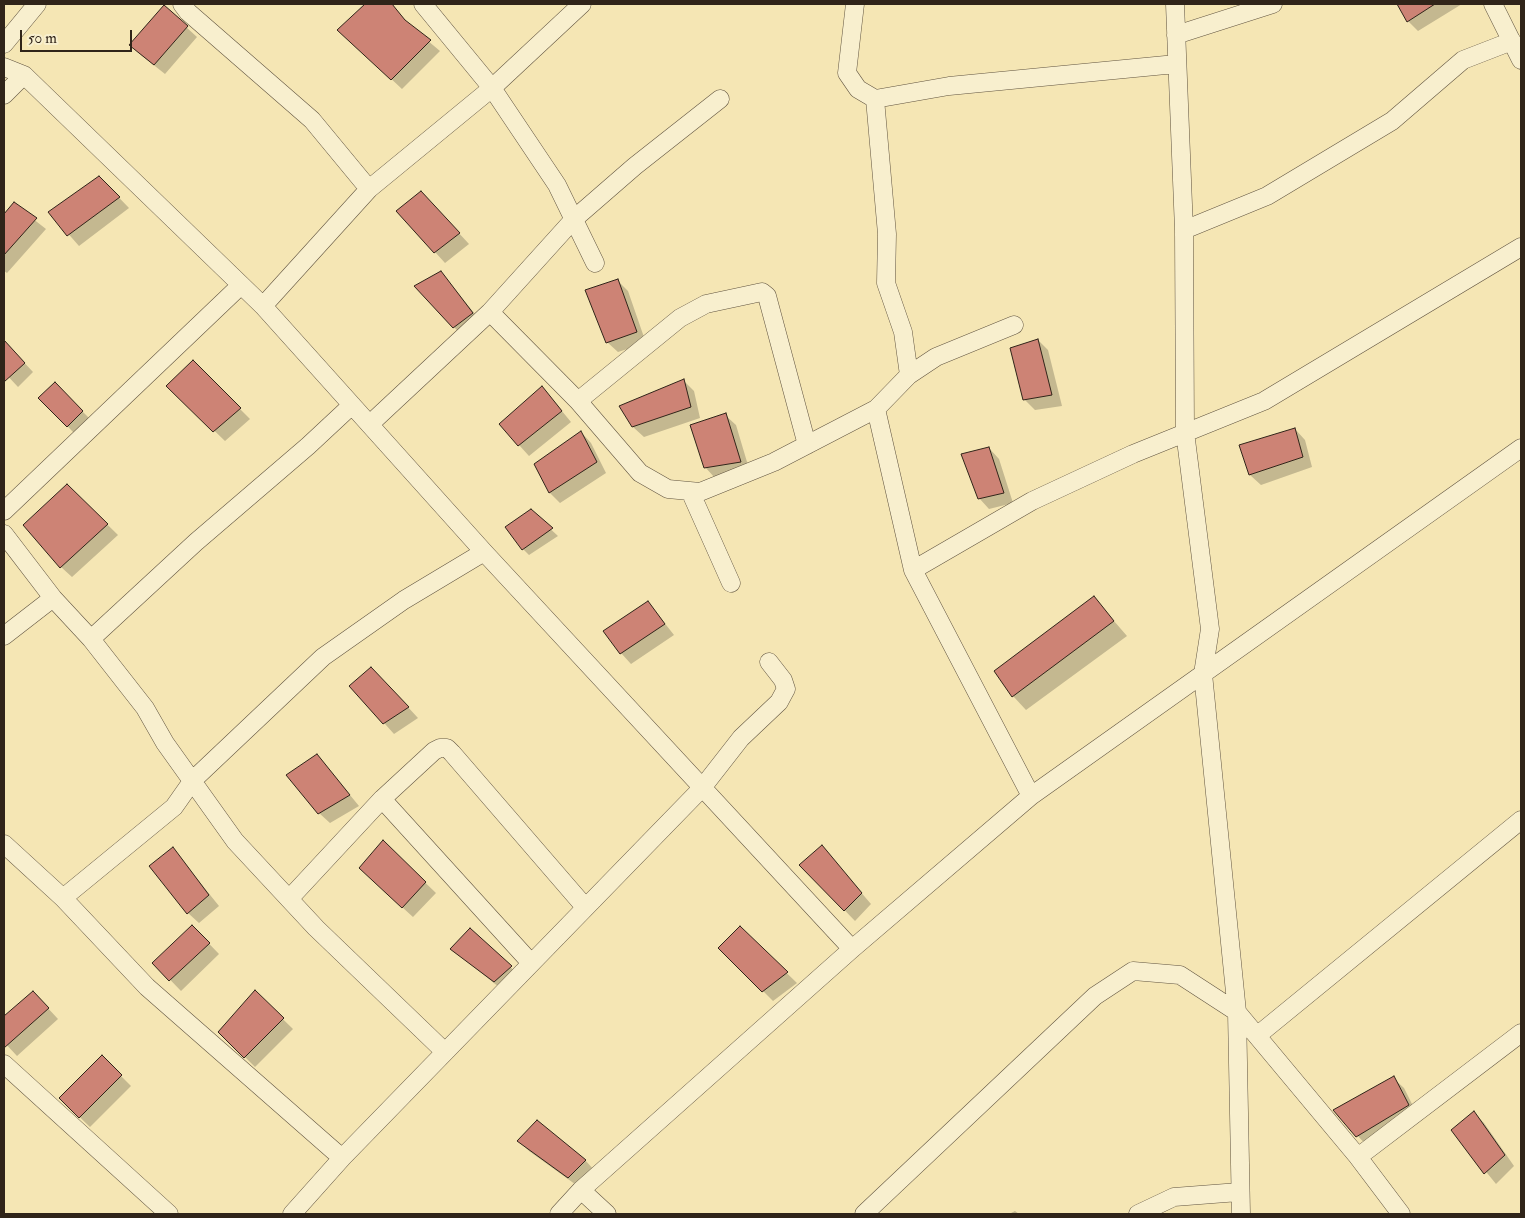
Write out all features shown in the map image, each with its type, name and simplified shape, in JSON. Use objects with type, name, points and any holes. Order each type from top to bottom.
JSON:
[{"type":"street","points":[[4,44],[37,4]]},
{"type":"street","points":[[182,4],[188,12],[312,120],[369,189]]},
{"type":"street","points":[[422,4],[492,88],[558,185],[595,263]]},
{"type":"street","points":[[263,306],[369,189],[492,88],[582,4]]},
{"type":"street","points":[[855,4],[847,73],[858,89],[875,99],[949,86],[1176,64]]},
{"type":"street","points":[[1175,4],[1184,230],[1185,432],[1210,629],[1203,674],[1237,1012],[1239,1192],[1241,1214]]},
{"type":"street","points":[[1176,35],[1273,4]]},
{"type":"street","points":[[1493,4],[1521,60]]},
{"type":"street","points":[[1184,230],[1267,196],[1392,121],[1463,60],[1512,41]]},
{"type":"street","points":[[4,67],[24,76],[240,286],[263,306],[484,552],[852,949]]},
{"type":"street","points":[[4,95],[24,76]]},
{"type":"street","points":[[875,99],[887,234],[886,283],[903,332],[909,374]]},
{"type":"street","points":[[370,424],[481,318],[490,312],[574,219],[634,166],[720,100]]},
{"type":"street","points":[[913,570],[1032,500],[1185,432],[1264,401],[1521,247]]},
{"type":"street","points":[[4,511],[240,286]]},
{"type":"street","points":[[578,401],[680,318],[706,304],[762,292],[768,296],[807,445]]},
{"type":"street","points":[[490,312],[578,401],[640,473],[668,489],[700,492],[774,462],[876,409],[909,374],[936,357],[1014,326]]},
{"type":"street","points":[[91,639],[196,542],[308,446],[352,405]]},
{"type":"street","points":[[876,409],[913,570],[1031,796]]},
{"type":"street","points":[[559,1214],[581,1190],[852,949],[1031,796],[1521,448]]},
{"type":"street","points":[[690,491],[731,583]]},
{"type":"street","points":[[4,534],[53,598],[91,639],[145,708],[165,743],[235,841],[289,899],[445,1052]]},
{"type":"street","points":[[63,898],[174,807],[193,780],[322,657],[404,600],[484,552]]},
{"type":"street","points":[[4,636],[53,598]]},
{"type":"street","points":[[292,1214],[342,1158],[702,788],[741,738],[779,702],[786,689],[783,680],[769,662]]},
{"type":"street","points":[[289,899],[382,799],[434,751],[440,748],[447,748],[586,907]]},
{"type":"street","points":[[382,799],[531,963]]},
{"type":"street","points":[[1258,1035],[1521,820]]},
{"type":"street","points":[[4,844],[63,898],[148,987],[342,1158]]},
{"type":"street","points":[[864,1214],[1095,996],[1133,971],[1180,975],[1237,1012],[1358,1158],[1401,1214]]},
{"type":"street","points":[[1358,1158],[1521,1033]]},
{"type":"street","points":[[4,1064],[169,1214]]},
{"type":"street","points":[[581,1190],[607,1214]]},
{"type":"street","points":[[1138,1214],[1174,1197],[1239,1192]]},
{"type":"building","points":[[365,4],[392,4],[405,20],[431,40],[391,80],[337,30]]},
{"type":"building","points":[[1397,4],[1435,4],[1407,22]]},
{"type":"building","points":[[164,5],[188,26],[154,65],[129,45]]},
{"type":"building","points":[[99,176],[120,197],[67,236],[48,212]]},
{"type":"building","points":[[421,191],[460,233],[434,253],[396,211]]},
{"type":"building","points":[[14,202],[37,218],[4,255],[4,214]]},
{"type":"building","points":[[441,271],[473,313],[453,328],[414,286]]},
{"type":"building","points":[[618,279],[637,332],[606,343],[585,290]]},
{"type":"building","points":[[1038,339],[1052,395],[1023,400],[1010,348]]},
{"type":"building","points":[[4,340],[25,363],[4,382]]},
{"type":"building","points":[[193,360],[241,408],[213,432],[166,386]]},
{"type":"building","points":[[684,379],[691,407],[632,427],[619,406]]},
{"type":"building","points":[[55,382],[83,411],[67,427],[38,398]]},
{"type":"building","points":[[542,386],[562,411],[518,446],[499,424]]},
{"type":"building","points":[[726,413],[741,462],[704,468],[690,425]]},
{"type":"building","points":[[1295,428],[1303,457],[1249,475],[1239,445]]},
{"type":"building","points":[[581,431],[597,462],[549,493],[534,464]]},
{"type":"building","points":[[989,447],[1004,493],[978,499],[961,454]]},
{"type":"building","points":[[67,484],[108,524],[60,568],[23,525]]},
{"type":"building","points":[[531,509],[553,528],[522,550],[505,527]]},
{"type":"building","points":[[1094,596],[1114,621],[1012,697],[994,671]]},
{"type":"building","points":[[648,601],[665,624],[620,654],[603,631]]},
{"type":"building","points":[[371,667],[409,707],[383,724],[349,686]]},
{"type":"building","points":[[317,754],[350,795],[318,814],[286,775]]},
{"type":"building","points":[[383,840],[426,882],[402,908],[359,868]]},
{"type":"building","points":[[822,845],[862,893],[844,911],[799,865]]},
{"type":"building","points":[[173,847],[209,895],[187,914],[149,866]]},
{"type":"building","points":[[192,925],[210,943],[169,981],[152,963]]},
{"type":"building","points":[[740,926],[788,972],[762,992],[718,948]]},
{"type":"building","points":[[470,928],[512,966],[494,982],[450,949]]},
{"type":"building","points":[[255,990],[284,1018],[244,1058],[218,1032]]},
{"type":"building","points":[[33,991],[49,1008],[4,1048],[4,1016]]},
{"type":"building","points":[[102,1055],[122,1075],[79,1118],[59,1098]]},
{"type":"building","points":[[1394,1076],[1409,1105],[1356,1137],[1333,1110]]},
{"type":"building","points":[[1474,1111],[1505,1155],[1484,1174],[1451,1130]]},
{"type":"building","points":[[537,1120],[586,1160],[568,1178],[517,1141]]}]
